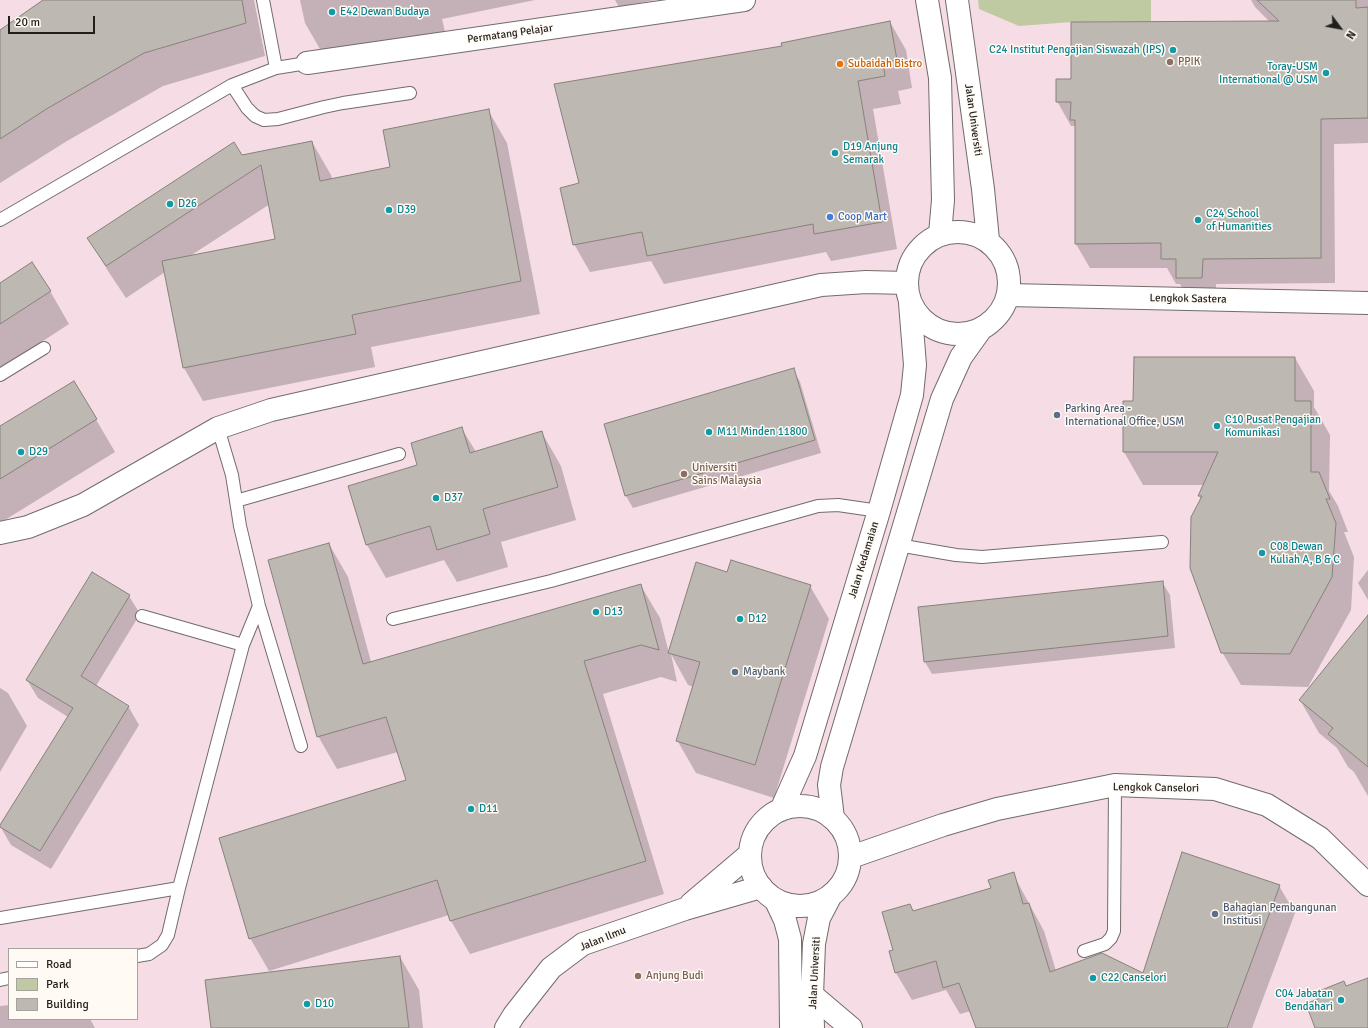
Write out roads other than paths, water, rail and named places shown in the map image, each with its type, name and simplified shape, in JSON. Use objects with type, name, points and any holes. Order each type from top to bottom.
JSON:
[{"type":"street","name":"Permatang Pelajar","points":[[307,63],[744,0]]},
{"type":"street","points":[[927,0],[940,78],[943,200],[940,234]]},
{"type":"street","name":"Jalan Universiti","points":[[958,0],[988,240]]},
{"type":"street","points":[[956,231],[973,233],[988,240],[997,248],[1004,258],[1010,282],[1008,295],[1003,309],[993,321],[981,329],[964,334],[948,333],[932,328],[919,317],[908,293],[910,264],[917,252],[927,242],[940,234],[956,231]]},
{"type":"street","points":[[0,533],[28,527],[82,505],[218,428],[271,410],[821,285],[866,282],[908,293]]},
{"type":"street","name":"Jalan Kedamaian","points":[[781,810],[805,756],[879,511],[912,395],[915,365],[908,293]]},
{"type":"street","name":"Lengkok Sastera","points":[[1008,295],[1368,303]]},
{"type":"street","points":[[833,818],[829,785],[832,767],[942,399],[961,357],[981,329]]},
{"type":"street","name":"Lengkok Canselori","points":[[850,857],[943,825],[997,809],[1115,785],[1215,788],[1267,805],[1320,838],[1368,885]]},
{"type":"street","points":[[799,806],[816,809],[833,818],[843,829],[848,842],[850,857],[848,872],[841,886],[830,897],[814,905],[795,906],[768,894],[752,872],[750,854],[753,840],[759,828],[769,817],[781,810],[799,806]]},
{"type":"street","name":"Jalan Ilmu","points":[[685,909],[750,854]]},
{"type":"street","name":"Jalan Universiti","points":[[768,894],[785,920],[790,939],[791,1028]]},
{"type":"street","name":"Jalan Ilmu","points":[[506,1028],[514,1015],[551,968],[583,944],[685,909],[768,894]]},
{"type":"street","name":"Jalan Universiti","points":[[813,1028],[812,995],[814,944],[819,918],[830,897]]},
{"type":"street","points":[[812,995],[851,1028]]},
{"type":"lane","points":[[263,0],[276,68]]},
{"type":"lane","name":"Permatang Pelajar","points":[[0,220],[232,85],[257,74],[276,68],[307,63]]},
{"type":"lane","points":[[232,85],[246,108],[255,116],[264,120],[278,119],[324,106],[410,93]]},
{"type":"lane","points":[[0,375],[44,348]]},
{"type":"lane","points":[[218,428],[232,475],[240,526],[259,606],[301,746]]},
{"type":"lane","points":[[236,501],[399,454]]},
{"type":"lane","points":[[393,619],[551,581],[818,506],[838,505],[879,511]]},
{"type":"lane","points":[[898,545],[956,555],[982,557],[1162,542]]},
{"type":"lane","points":[[138,956],[149,954],[162,945],[168,935],[243,645],[259,606]]},
{"type":"lane","points":[[142,616],[243,645]]},
{"type":"lane","points":[[1084,952],[1105,944],[1111,938],[1114,931],[1115,785]]},
{"type":"lane","points":[[0,918],[179,888]]},
{"type":"place","name":"E42 Dewan Budaya","points":[[332,12]]},
{"type":"place","name":"C24 Institut Pengajian Siswazah (IPS)","points":[[1173,50]]},
{"type":"place","name":"PPIK","points":[[1170,62]]},
{"type":"place","name":"Subaidah Bistro","points":[[840,64]]},
{"type":"place","name":"Toray-USM International @ USM","points":[[1326,73]]},
{"type":"place","name":"D19 Anjung Semarak","points":[[835,153]]},
{"type":"place","name":"D26","points":[[170,204]]},
{"type":"place","name":"D39","points":[[389,210]]},
{"type":"place","name":"Coop Mart","points":[[830,217]]},
{"type":"place","name":"C24 School of Humanities","points":[[1198,220]]},
{"type":"place","name":"Parking Area - International Office, USM","points":[[1057,415]]},
{"type":"place","name":"C10 Pusat Pengajian Komunikasi","points":[[1217,426]]},
{"type":"place","name":"M11 Minden 11800","points":[[709,432]]},
{"type":"place","name":"D29","points":[[21,452]]},
{"type":"place","name":"Universiti Sains Malaysia","points":[[684,474]]},
{"type":"place","name":"D37","points":[[436,498]]},
{"type":"place","name":"C08 Dewan Kuliah A, B & C","points":[[1262,553]]},
{"type":"place","name":"D13","points":[[596,612]]},
{"type":"place","name":"D12","points":[[740,619]]},
{"type":"place","name":"Maybank","points":[[735,672]]},
{"type":"place","name":"D11","points":[[471,809]]},
{"type":"place","name":"Bahagian Pembangunan Institusi","points":[[1215,914]]},
{"type":"place","name":"Anjung Budi","points":[[638,976]]},
{"type":"place","name":"C22 Canselori","points":[[1093,978]]},
{"type":"place","name":"C04 Jabatan Bendahari","points":[[1341,1000]]},
{"type":"place","name":"D10","points":[[307,1004]]}]
